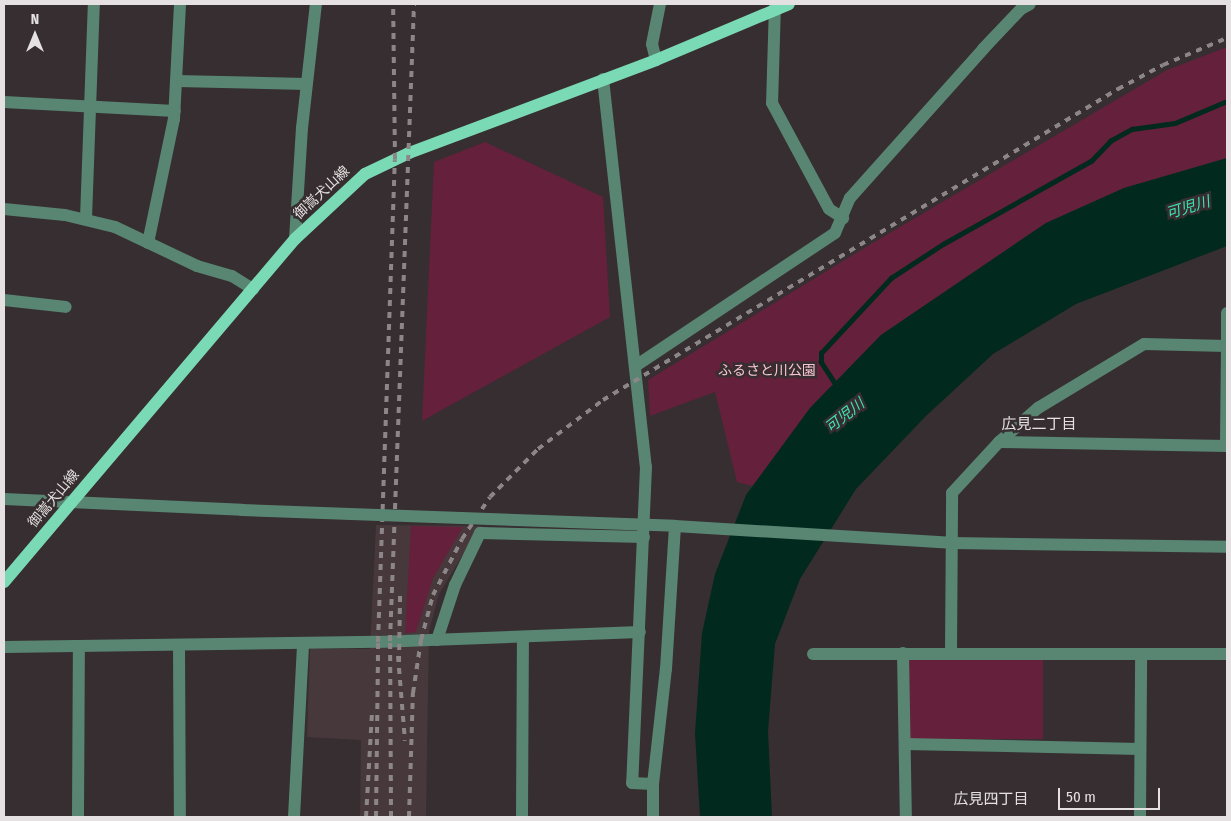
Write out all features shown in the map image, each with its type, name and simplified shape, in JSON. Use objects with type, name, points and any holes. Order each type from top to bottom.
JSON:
[{"type":"main road","name":"御嵩犬山線","points":[[4,582],[296,239],[348,186],[382,164],[656,60],[774,8],[789,4]]},
{"type":"street","points":[[86,218],[94,4]]},
{"type":"street","points":[[148,243],[175,111],[180,4]]},
{"type":"street","points":[[296,239],[306,84],[316,4]]},
{"type":"street","points":[[656,60],[652,44],[660,4]]},
{"type":"street","points":[[637,364],[834,232],[843,218],[850,198],[983,49],[1021,9],[1030,4]]},
{"type":"street","points":[[774,8],[772,102],[829,209],[843,218]]},
{"type":"street","points":[[603,79],[637,364],[646,467],[632,783],[653,784]]},
{"type":"street","points":[[177,80],[306,84]]},
{"type":"street","points":[[4,102],[175,111]]},
{"type":"street","points":[[4,209],[86,218],[148,243],[197,266],[232,276],[253,289]]},
{"type":"street","points":[[4,300],[66,308]]},
{"type":"street","points":[[999,442],[1226,446],[1227,313]]},
{"type":"street","points":[[951,653],[950,543],[952,493],[999,442],[1038,408],[1144,344],[1227,346]]},
{"type":"street","points":[[4,499],[674,526],[950,543],[1227,547]]},
{"type":"street","points":[[654,817],[653,784],[660,742],[674,526]]},
{"type":"street","points":[[437,640],[455,585],[480,533],[644,537]]},
{"type":"street","points":[[4,647],[79,648],[437,640],[640,632]]},
{"type":"street","points":[[522,817],[523,637]]},
{"type":"street","points":[[294,817],[303,643]]},
{"type":"street","points":[[179,646],[180,817]]},
{"type":"street","points":[[78,817],[79,648]]},
{"type":"street","points":[[903,653],[906,817]]},
{"type":"street","points":[[813,654],[1227,654]]},
{"type":"street","points":[[1140,817],[1141,655]]},
{"type":"street","points":[[905,744],[1140,749]]},
{"type":"shaded area","points":[[376,525],[480,526],[439,594],[429,631],[426,817],[360,817],[361,740],[307,737],[310,649],[370,649]]},
{"type":"green space","name":"ふるさと川公園","points":[[1227,47],[1227,158],[1124,188],[1046,223],[881,335],[810,408],[753,486],[737,482],[715,392],[650,416],[648,380],[871,244],[1167,70]]},
{"type":"green space","points":[[485,142],[603,197],[610,317],[422,421],[434,162]]},
{"type":"green space","points":[[411,526],[463,527],[433,578],[416,632],[405,633]]},
{"type":"green space","points":[[909,660],[1043,660],[1043,739],[909,739]]},
{"type":"water","name":"可児川","points":[[1227,158],[1227,246],[1076,304],[993,354],[926,416],[856,489],[800,579],[775,644],[768,731],[772,817],[700,817],[695,733],[702,633],[715,574],[746,495],[810,408],[881,335],[1046,223],[1124,188]]},
{"type":"waterway","points":[[837,387],[821,362],[821,353],[891,278],[943,244],[1091,161],[1110,141],[1132,129],[1175,123],[1227,101]]},
{"type":"railway","points":[[376,817],[378,642],[395,159],[393,4]]},
{"type":"railway","points":[[391,817],[390,641],[414,4]]},
{"type":"railway","points":[[409,817],[413,693],[421,640],[433,595],[462,539],[490,497],[538,449],[603,400],[1118,89],[1163,65],[1227,38]]},
{"type":"railway","points":[[399,662],[400,596]]},
{"type":"railway","points":[[398,656],[405,741]]},
{"type":"railway","points":[[366,817],[372,712]]},
{"type":"district","name":"広見二丁目","points":[[1039,425]]},
{"type":"district","name":"広見四丁目","points":[[991,800]]}]
